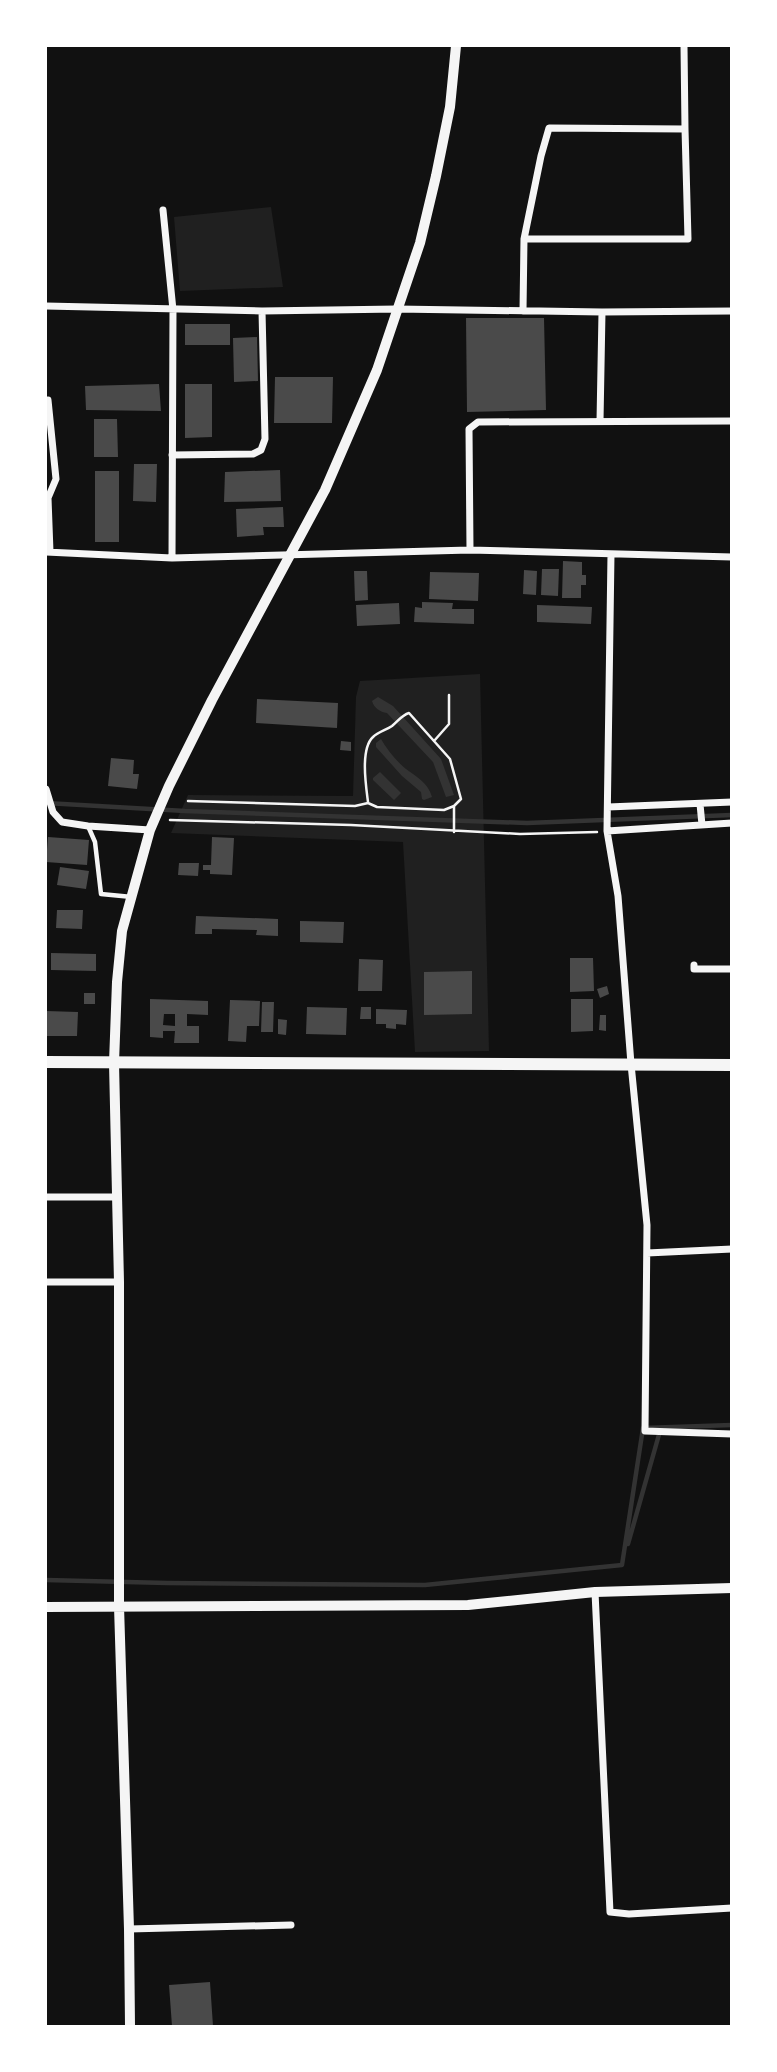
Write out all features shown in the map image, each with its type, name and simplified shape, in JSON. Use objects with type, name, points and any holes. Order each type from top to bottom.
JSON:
[{"type":"main road","points":[[46,1062],[732,1065]]},
{"type":"street","points":[[130,2026],[119,1606],[119,1282],[114,1063],[122,931],[152,825],[212,700],[325,490],[377,370],[420,243],[450,107],[456,46]]},
{"type":"street","points":[[524,239],[688,239],[684,46]]},
{"type":"street","points":[[523,311],[524,239],[548,128],[685,129]]},
{"type":"street","points":[[163,211],[173,310],[172,558]]},
{"type":"street","points":[[46,306],[262,311],[732,311]]},
{"type":"street","points":[[172,456],[253,454],[261,450],[265,439],[262,311]]},
{"type":"street","points":[[600,421],[602,312]]},
{"type":"street","points":[[48,400],[56,479],[48,498],[48,552],[172,558],[470,550],[732,557]]},
{"type":"street","points":[[470,550],[469,429],[478,422],[732,421]]},
{"type":"street","points":[[611,554],[607,831],[618,896],[647,1226],[645,1431],[732,1434]]},
{"type":"street","points":[[46,789],[50,810],[62,822],[88,826],[152,825]]},
{"type":"street","points":[[608,807],[732,802]]},
{"type":"street","points":[[700,804],[702,825]]},
{"type":"street","points":[[607,831],[732,823]]},
{"type":"street","points":[[694,965],[694,969],[732,969]]},
{"type":"street","points":[[46,1197],[117,1197]]},
{"type":"street","points":[[647,1253],[732,1249]]},
{"type":"street","points":[[46,1282],[119,1282]]},
{"type":"street","points":[[46,1606],[468,1605],[595,1592],[732,1588]]},
{"type":"street","points":[[595,1592],[610,1912],[629,1914],[732,1908]]},
{"type":"street","points":[[129,1929],[291,1925]]},
{"type":"lane","points":[[88,826],[95,842],[101,894],[132,897]]},
{"type":"path","points":[[434,741],[449,723],[449,695]]},
{"type":"path","points":[[188,801],[355,806],[368,803],[377,807],[444,810],[454,806],[461,799],[450,759],[409,713],[378,733],[367,744],[365,779],[368,803]]},
{"type":"path","points":[[454,806],[454,830]]},
{"type":"path","points":[[152,825],[351,825],[520,834],[607,831]]},
{"type":"shaded area","points":[[271,207],[283,287],[180,291],[174,217]]},
{"type":"shaded area","points":[[480,674],[489,1051],[415,1052],[403,842],[171,833],[188,795],[353,796],[356,697],[360,681]]},
{"type":"shaded area","points":[[378,697],[393,706],[441,759],[454,795],[446,797],[433,762],[387,713],[374,706],[372,701]]},
{"type":"shaded area","points":[[381,739],[399,763],[425,784],[432,797],[422,799],[421,792],[402,776],[376,747],[376,743]]},
{"type":"shaded area","points":[[380,772],[401,793],[394,800],[373,780]]},
{"type":"building","points":[[466,318],[544,318],[546,410],[467,412]]},
{"type":"building","points":[[185,324],[230,324],[230,345],[185,345]]},
{"type":"building","points":[[257,337],[258,381],[234,382],[233,338]]},
{"type":"building","points":[[275,377],[333,377],[332,423],[274,423]]},
{"type":"building","points":[[159,384],[161,411],[86,410],[85,386]]},
{"type":"building","points":[[185,384],[212,384],[212,437],[185,438]]},
{"type":"building","points":[[94,419],[117,419],[118,457],[94,457]]},
{"type":"building","points":[[134,464],[157,464],[156,502],[133,501]]},
{"type":"building","points":[[280,470],[281,501],[224,502],[225,472]]},
{"type":"building","points":[[95,471],[119,471],[119,542],[95,542]]},
{"type":"building","points":[[283,507],[284,527],[263,527],[264,535],[237,537],[236,509]]},
{"type":"building","points":[[563,561],[582,562],[582,575],[586,575],[586,585],[581,585],[581,598],[562,598]]},
{"type":"building","points":[[542,569],[559,569],[558,596],[541,595]]},
{"type":"building","points":[[524,570],[537,571],[536,595],[523,594]]},
{"type":"building","points":[[354,571],[367,571],[368,600],[355,601]]},
{"type":"building","points":[[430,572],[479,573],[478,601],[429,599]]},
{"type":"building","points":[[422,602],[453,603],[452,609],[474,609],[474,624],[414,622],[415,607],[422,608]]},
{"type":"building","points":[[399,603],[400,624],[357,626],[356,605]]},
{"type":"building","points":[[537,605],[592,607],[591,624],[537,622]]},
{"type":"building","points":[[257,699],[338,703],[337,728],[256,723]]},
{"type":"building","points":[[341,741],[351,742],[351,751],[340,750]]},
{"type":"building","points":[[111,758],[134,760],[133,774],[139,774],[137,789],[108,786]]},
{"type":"building","points":[[48,837],[89,840],[87,865],[46,862]]},
{"type":"building","points":[[212,837],[234,838],[232,875],[210,874],[210,870],[203,870],[203,865],[211,865]]},
{"type":"building","points":[[179,863],[199,863],[198,876],[178,875]]},
{"type":"building","points":[[60,867],[89,871],[86,889],[57,885]]},
{"type":"building","points":[[57,910],[83,910],[82,929],[56,928]]},
{"type":"building","points":[[196,916],[278,919],[278,936],[256,935],[257,930],[212,929],[212,934],[195,934]]},
{"type":"building","points":[[300,921],[344,922],[343,943],[300,942]]},
{"type":"building","points":[[51,953],[96,954],[96,971],[51,970]]},
{"type":"building","points":[[570,958],[593,958],[594,991],[570,992]]},
{"type":"building","points":[[359,959],[383,960],[382,991],[358,991]]},
{"type":"building","points":[[472,971],[472,1014],[424,1015],[424,972]]},
{"type":"building","points":[[607,986],[609,994],[600,998],[597,989]]},
{"type":"building","points":[[84,993],[95,993],[95,1004],[84,1004]]},
{"type":"building","points":[[150,999],[208,1001],[208,1015],[187,1014],[187,1026],[199,1026],[199,1043],[174,1043],[175,1031],[163,1031],[163,1038],[150,1037]],"holes":[[[164,1014],[175,1014],[175,1026],[163,1025]]]},
{"type":"building","points":[[571,999],[593,999],[593,1031],[571,1032]]},
{"type":"building","points":[[230,1000],[260,1001],[259,1026],[247,1026],[246,1042],[228,1041]]},
{"type":"building","points":[[262,1002],[274,1002],[273,1032],[261,1032]]},
{"type":"building","points":[[307,1007],[347,1008],[346,1035],[306,1034]]},
{"type":"building","points":[[361,1007],[371,1007],[371,1019],[360,1019]]},
{"type":"building","points":[[376,1009],[407,1010],[406,1025],[396,1024],[396,1029],[386,1028],[386,1024],[376,1024]]},
{"type":"building","points":[[46,1011],[78,1012],[77,1036],[46,1036]]},
{"type":"building","points":[[600,1015],[606,1015],[606,1031],[599,1030]]},
{"type":"building","points":[[278,1019],[287,1020],[286,1035],[278,1034]]},
{"type":"building","points":[[210,1982],[213,2026],[172,2026],[169,1985]]},
{"type":"waterway","points":[[46,803],[185,811],[527,823],[732,815]]},
{"type":"waterway","points":[[46,1580],[425,1585],[622,1565],[643,1428],[732,1425]]},
{"type":"waterway","points":[[628,1544],[660,1431]]}]
